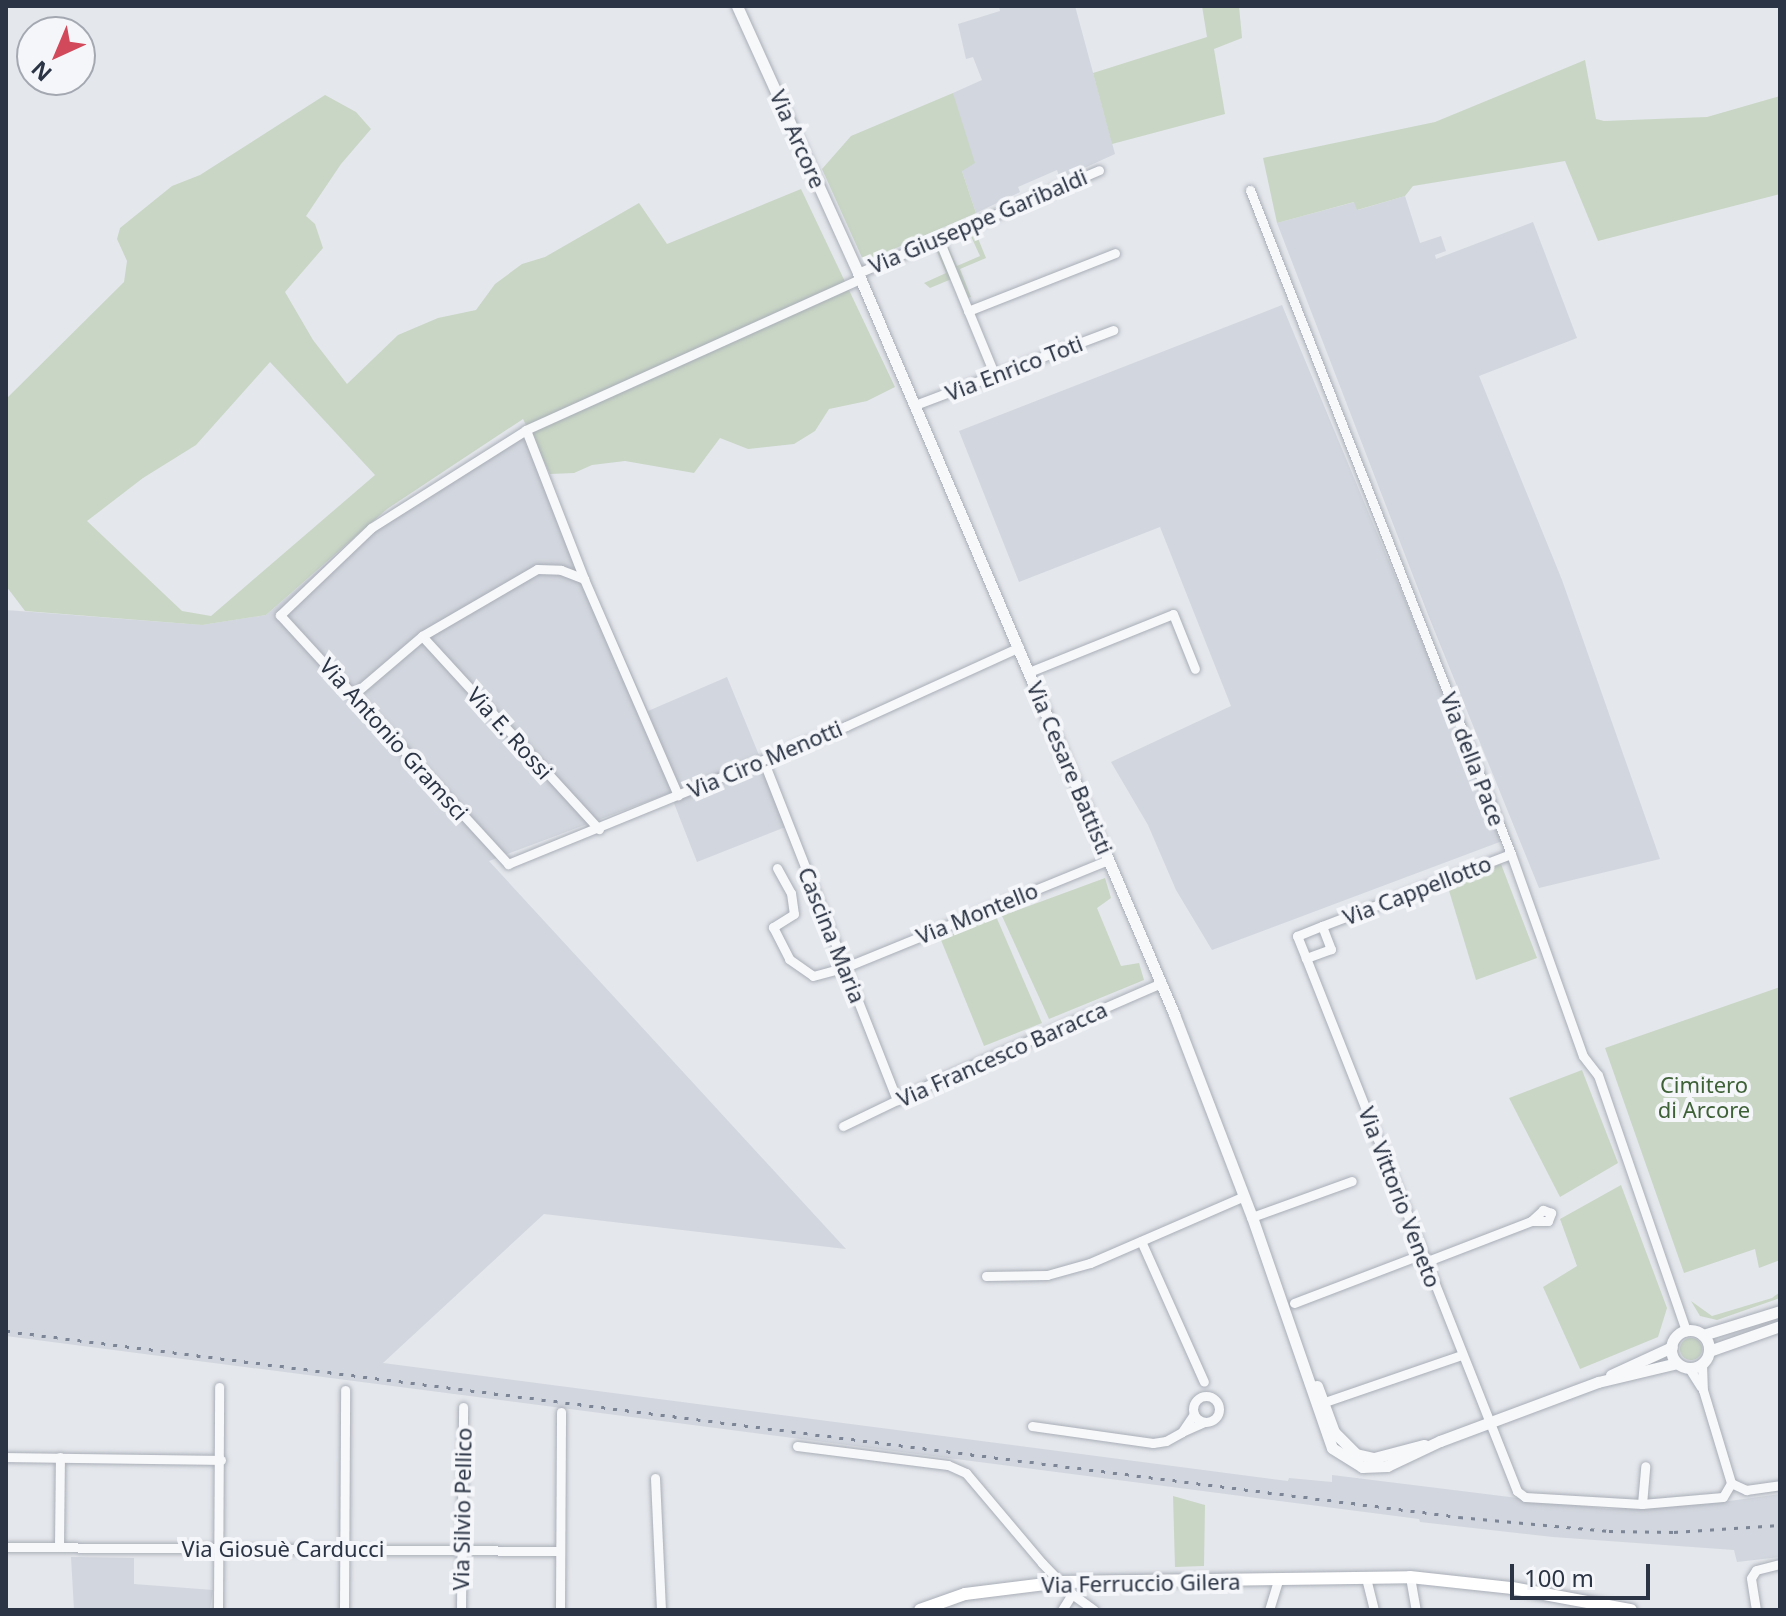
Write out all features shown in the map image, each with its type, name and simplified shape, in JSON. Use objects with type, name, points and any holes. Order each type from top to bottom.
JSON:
[{"type":"main road","name":"Via Ferruccio Gilera","points":[[920,1610],[965,1594],[1061,1582],[1410,1577],[1512,1588],[1631,1610]]},
{"type":"street","name":"Via Arcore","points":[[737,6],[859,276]]},
{"type":"street","name":"Via Giuseppe Garibaldi","points":[[280,615],[371,528],[526,430],[859,276],[1099,170]]},
{"type":"street","name":"Via della Pace","points":[[1250,190],[1511,854],[1583,1056],[1598,1075],[1686,1331]]},
{"type":"street","points":[[939,240],[995,376]]},
{"type":"street","points":[[968,311],[1115,253]]},
{"type":"street","name":"Via Cesare Battisti","points":[[859,276],[1161,983],[1252,1217],[1320,1404],[1325,1436],[1362,1467],[1382,1467],[1487,1423]]},
{"type":"street","name":"Via Enrico Toti","points":[[915,405],[1113,330]]},
{"type":"street","points":[[526,430],[584,579],[678,795]]},
{"type":"street","points":[[353,695],[422,636],[537,569],[561,570],[584,579]]},
{"type":"street","points":[[1029,672],[1173,614],[1195,669]]},
{"type":"street","name":"Via Antonio Gramsci","points":[[280,615],[508,864]]},
{"type":"street","name":"Via E. Rossi","points":[[422,636],[599,829]]},
{"type":"street","name":"Via Ciro Menotti","points":[[508,864],[846,726],[1019,647]]},
{"type":"street","name":"Cascina Maria","points":[[767,770],[897,1100]]},
{"type":"street","name":"Via Cappellotto","points":[[1322,926],[1331,949],[1306,958],[1297,936],[1322,926],[1511,854]]},
{"type":"street","name":"Via Montello","points":[[777,868],[791,893],[794,914],[773,927],[789,959],[813,976],[846,967],[1108,860]]},
{"type":"street","name":"Via Vittorio Veneto","points":[[1306,958],[1487,1423]]},
{"type":"street","name":"Via Francesco Baracca","points":[[843,1126],[1161,983]]},
{"type":"street","points":[[1252,1217],[1352,1181]]},
{"type":"street","points":[[986,1276],[1047,1275],[1090,1263],[1244,1196]]},
{"type":"street","points":[[1294,1303],[1531,1221]]},
{"type":"street","points":[[1141,1241],[1204,1382],[1207,1397]]},
{"type":"street","points":[[1780,1311],[1703,1335],[1686,1331],[1676,1337],[1672,1347],[1598,1382],[1487,1423],[1519,1494],[1642,1504],[1723,1497],[1731,1483],[1703,1390],[1702,1364],[1709,1351],[1780,1326]]},
{"type":"street","points":[[1703,1335],[1709,1351]]},
{"type":"street","points":[[1672,1347],[1703,1390]]},
{"type":"street","points":[[1320,1404],[1461,1355]]},
{"type":"street","points":[[1598,1382],[1702,1364]]},
{"type":"street","points":[[218,1610],[219,1387]]},
{"type":"street","points":[[344,1610],[345,1390]]},
{"type":"street","points":[[1182,1432],[1194,1414],[1195,1403],[1207,1397]]},
{"type":"street","points":[[1032,1426],[1153,1443],[1212,1421],[1219,1413],[1218,1402],[1207,1397]]},
{"type":"street","name":"Via Silvio Pellico","points":[[461,1610],[463,1407]]},
{"type":"street","points":[[560,1610],[561,1412]]},
{"type":"street","points":[[1194,1414],[1204,1422]]},
{"type":"street","points":[[797,1446],[948,1465],[966,1473],[1072,1594],[1094,1610]]},
{"type":"street","points":[[6,1457],[221,1460]]},
{"type":"street","points":[[59,1547],[60,1457]]},
{"type":"street","points":[[1642,1504],[1645,1466]]},
{"type":"street","points":[[655,1478],[661,1610]]},
{"type":"street","points":[[1731,1483],[1746,1490],[1780,1485]]},
{"type":"street","name":"Via Giosuè Carducci","points":[[6,1547],[560,1551]]},
{"type":"street","points":[[1756,1610],[1751,1578],[1756,1570],[1780,1564]]},
{"type":"street","points":[[1410,1577],[1416,1610]]},
{"type":"street","points":[[1366,1578],[1374,1610]]},
{"type":"street","points":[[1269,1610],[1278,1581]]},
{"type":"street","points":[[1062,1610],[1072,1594]]},
{"type":"shaded area","points":[[999,6],[1075,6],[1115,154],[1060,179],[1057,170],[1018,187],[1020,192],[976,213],[962,171],[953,93],[982,80],[973,57],[966,59],[958,24],[1000,11]]},
{"type":"shaded area","points":[[1405,196],[1420,243],[1441,236],[1446,251],[1435,255],[1436,259],[1533,222],[1577,338],[1479,376],[1562,580],[1660,859],[1539,888],[1429,617],[1277,223],[1355,202],[1358,210]]},
{"type":"shaded area","points":[[1282,305],[1505,840],[1212,950],[1176,890],[1148,825],[1111,762],[1231,706],[1160,527],[1019,582],[959,431]]},
{"type":"shaded area","points":[[522,428],[648,711],[727,677],[788,826],[697,862],[670,793],[489,861],[846,1249],[544,1214],[383,1363],[1288,1481],[1289,1478],[1332,1482],[1332,1475],[1607,1509],[1715,1503],[1780,1494],[1780,1557],[1737,1562],[1734,1550],[1553,1537],[1420,1522],[1419,1519],[6,1336],[6,610],[202,625],[266,615],[369,526]]},
{"type":"shaded area","points":[[71,1557],[134,1558],[134,1584],[213,1590],[210,1610],[74,1610]]},
{"type":"green space","points":[[1202,6],[1239,6],[1242,38],[1214,49],[1225,114],[1112,144],[1093,73],[1207,37]]},
{"type":"green space","points":[[1585,60],[1596,119],[1604,121],[1707,117],[1780,96],[1780,194],[1598,241],[1565,161],[1413,186],[1405,196],[1357,210],[1354,202],[1277,223],[1263,158],[1435,122]]},
{"type":"green space","points":[[953,93],[975,163],[962,171],[976,213],[864,262],[822,169],[851,136]]},
{"type":"green space","points":[[325,95],[356,112],[371,129],[341,164],[306,216],[315,224],[323,248],[285,292],[313,340],[347,384],[398,335],[438,318],[476,310],[495,284],[522,264],[545,257],[639,203],[667,244],[801,189],[895,387],[867,401],[829,409],[815,431],[794,444],[748,449],[720,438],[694,473],[625,461],[592,465],[574,473],[550,474],[523,419],[387,509],[266,615],[202,625],[25,611],[6,586],[6,399],[124,282],[127,261],[117,239],[120,228],[172,186],[200,175]],"holes":[[[270,362],[375,475],[211,616],[182,611],[87,521],[143,478],[196,445]]]},
{"type":"green space","points":[[975,231],[986,258],[960,269],[971,297],[963,299],[954,278],[930,288],[924,283],[946,273],[935,247],[946,242],[957,266],[980,256],[969,232]]},
{"type":"green space","points":[[1501,864],[1537,958],[1476,980],[1447,884]]},
{"type":"green space","points":[[1105,878],[1111,898],[1097,908],[1121,966],[1139,963],[1144,980],[1049,1019],[1002,916]]},
{"type":"green space","points":[[995,914],[1042,1023],[984,1046],[941,940]]},
{"type":"green space","name":"Cimitero di Arcore","points":[[1780,987],[1780,1260],[1759,1268],[1755,1249],[1684,1273],[1605,1048]]},
{"type":"green space","points":[[1582,1070],[1618,1163],[1560,1197],[1509,1098]]},
{"type":"green space","points":[[1621,1185],[1667,1308],[1658,1337],[1580,1369],[1543,1287],[1577,1266],[1560,1219]]},
{"type":"green space","points":[[1780,1292],[1780,1298],[1717,1320],[1700,1316],[1691,1301],[1712,1316],[1772,1298]]},
{"type":"green space","points":[[1687,1338],[1695,1338],[1702,1349],[1695,1360],[1687,1360],[1680,1353],[1680,1345]]},
{"type":"green space","points":[[1173,1496],[1205,1505],[1204,1566],[1175,1567]]},
{"type":"railway","points":[[6,1331],[1459,1517],[1609,1531],[1674,1532],[1780,1525]]}]
